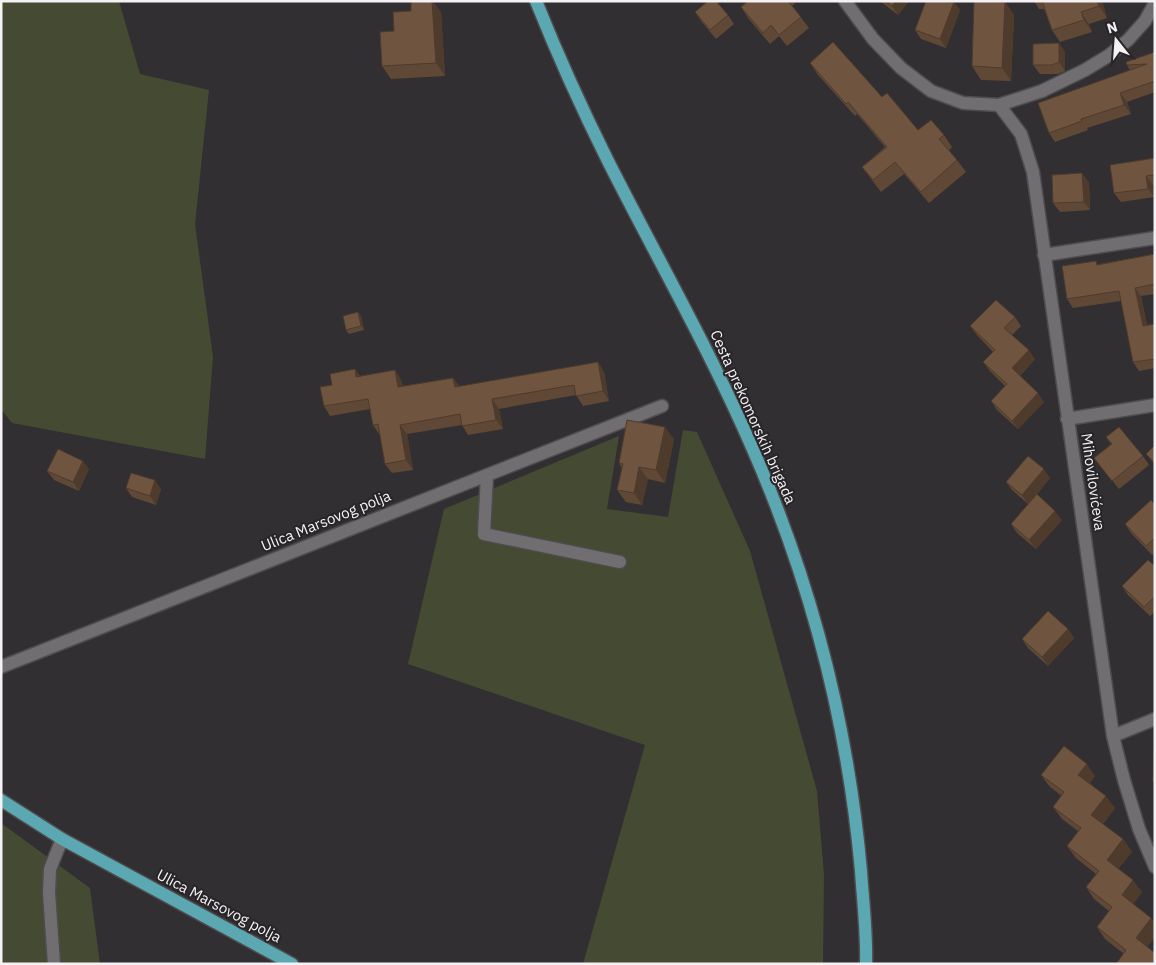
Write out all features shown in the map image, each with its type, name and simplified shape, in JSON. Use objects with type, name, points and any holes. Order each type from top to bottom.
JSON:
[{"type":"main road","name":"Cesta prekomorskih brigada","points":[[536,1],[576,95],[608,161],[654,248],[755,452],[790,545],[819,639],[839,716],[849,772],[858,844],[866,964]]},
{"type":"main road","name":"Ulica Marsovog polja","points":[[1,800],[62,840],[292,964]]},
{"type":"street","points":[[845,1],[873,38],[901,68],[930,91],[963,103],[999,105],[1042,91],[1085,70],[1108,56],[1128,40],[1146,21],[1155,3]]},
{"type":"street","name":"Mihovilovićeva","points":[[999,105],[1021,134],[1033,172],[1113,736],[1139,829],[1155,867]]},
{"type":"street","points":[[1044,255],[1155,238]]},
{"type":"street","points":[[1067,419],[1155,405]]},
{"type":"street","name":"Ulica Marsovog polja","points":[[1,667],[662,406]]},
{"type":"street","points":[[487,475],[484,534],[620,562]]},
{"type":"street","points":[[1113,736],[1155,719]]},
{"type":"street","points":[[54,964],[50,869],[62,840]]},
{"type":"green space","points":[[1,1],[119,1],[140,74],[209,90],[195,224],[213,357],[205,459],[12,423],[1,409]]},
{"type":"green space","points":[[683,430],[697,432],[750,551],[817,791],[824,875],[823,964],[583,964],[645,745],[408,664],[444,509],[619,436],[607,509],[668,517]]},
{"type":"green space","points":[[1,823],[90,888],[100,964],[1,964]]},
{"type":"building","points":[[411,1],[432,1],[436,63],[382,66],[380,32],[394,31],[393,12],[411,11]]},
{"type":"building","points":[[708,1],[716,1],[728,15],[710,30],[695,12]]},
{"type":"building","points":[[748,1],[788,1],[801,17],[779,35],[771,25],[763,33],[741,7]]},
{"type":"building","points":[[885,1],[896,1],[892,6]]},
{"type":"building","points":[[926,1],[954,2],[940,39],[915,30]]},
{"type":"building","points":[[974,1],[1005,2],[1002,68],[972,66]]},
{"type":"building","points":[[1042,1],[1097,1],[1099,6],[1081,12],[1084,20],[1052,30]]},
{"type":"building","points":[[833,42],[882,97],[887,93],[918,130],[931,120],[944,135],[939,139],[957,160],[921,192],[895,162],[873,180],[862,167],[887,147],[848,102],[846,104],[810,63]]},
{"type":"building","points":[[1059,43],[1059,62],[1052,65],[1033,65],[1033,44]]},
{"type":"building","points":[[1155,52],[1155,81],[1120,93],[1124,105],[1081,119],[1082,121],[1049,133],[1038,103],[1147,64],[1127,65],[1126,62]]},
{"type":"building","points":[[1155,158],[1155,175],[1146,176],[1148,189],[1114,193],[1110,165]]},
{"type":"building","points":[[1082,173],[1084,202],[1053,203],[1052,175]]},
{"type":"building","points":[[1155,254],[1155,284],[1135,288],[1143,326],[1155,324],[1155,359],[1133,362],[1119,291],[1067,299],[1062,266],[1096,261],[1097,265]]},
{"type":"building","points":[[996,300],[1015,317],[1004,328],[1029,350],[1012,368],[1038,393],[1012,421],[991,401],[1007,384],[983,362],[995,350],[970,326]]},
{"type":"building","points":[[358,312],[361,326],[346,330],[343,316]]},
{"type":"building","points":[[598,362],[603,391],[576,396],[574,385],[492,399],[496,420],[462,426],[460,414],[400,425],[406,460],[385,464],[378,424],[373,425],[368,399],[324,406],[320,387],[332,385],[330,374],[355,369],[356,377],[395,370],[398,387],[453,378],[455,387]]},
{"type":"building","points":[[627,420],[665,427],[656,470],[639,467],[634,493],[617,490],[623,464],[619,463]]},
{"type":"building","points":[[1119,427],[1143,456],[1112,481],[1094,458],[1112,444],[1106,437]]},
{"type":"building","points":[[1155,445],[1155,463],[1146,454]]},
{"type":"building","points":[[58,449],[83,461],[73,482],[47,471]]},
{"type":"building","points":[[1028,456],[1044,469],[1022,495],[1006,482]]},
{"type":"building","points":[[131,473],[155,480],[150,496],[126,488]]},
{"type":"building","points":[[1037,494],[1055,511],[1029,540],[1011,524]]},
{"type":"building","points":[[1151,500],[1155,505],[1155,538],[1146,546],[1125,524]]},
{"type":"building","points":[[1148,560],[1155,566],[1155,596],[1144,607],[1122,586]]},
{"type":"building","points":[[1048,611],[1068,629],[1042,657],[1022,639]]},
{"type":"building","points":[[1064,746],[1087,764],[1078,775],[1106,796],[1091,815],[1123,839],[1107,860],[1133,880],[1122,895],[1151,918],[1136,938],[1155,953],[1155,964],[1116,964],[1126,950],[1097,927],[1112,907],[1086,887],[1099,871],[1067,846],[1081,828],[1053,807],[1064,792],[1041,775]]},
{"type":"building","points":[[1154,747],[1155,782],[1153,782]]}]
